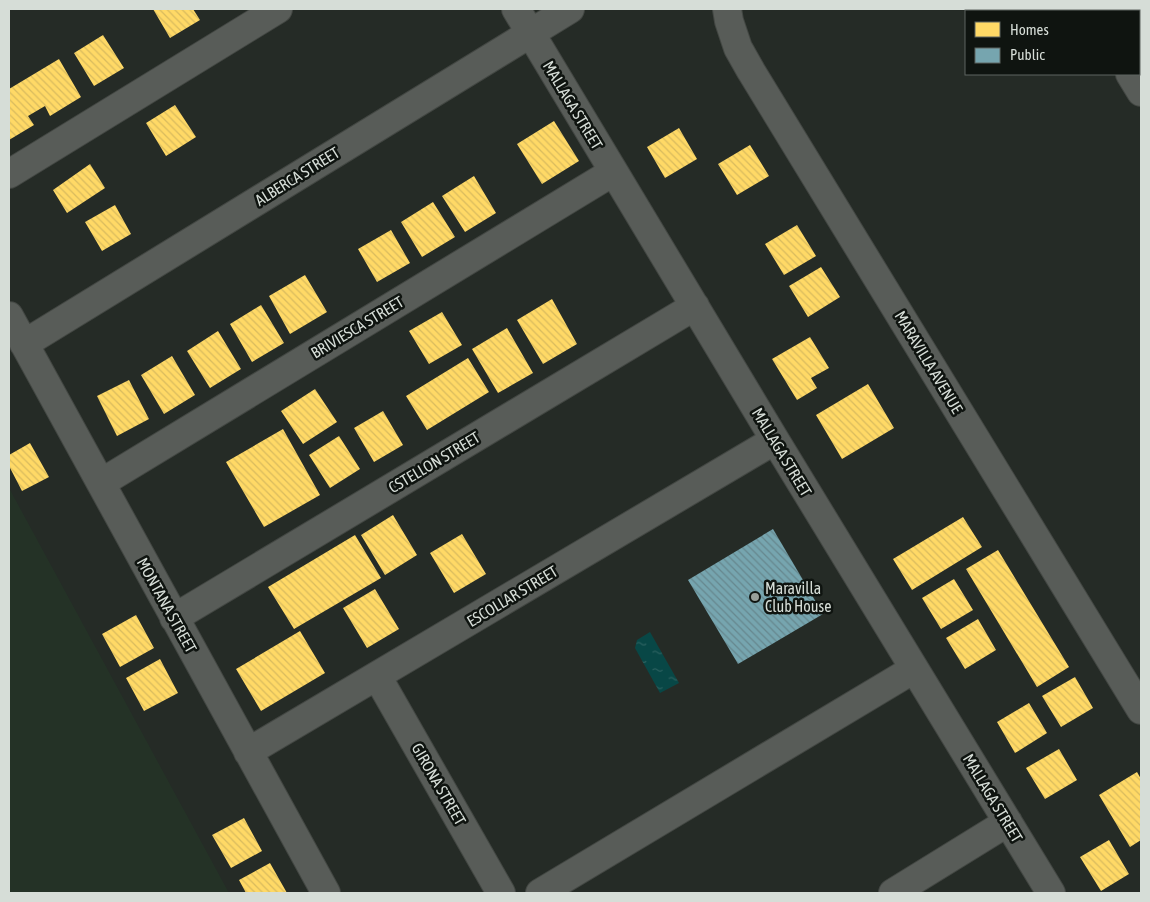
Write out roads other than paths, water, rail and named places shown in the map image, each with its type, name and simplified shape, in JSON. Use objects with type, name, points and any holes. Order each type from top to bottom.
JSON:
[{"type":"street","points":[[9,174],[278,9]]},
{"type":"street","name":"MALLAGA STREET","points":[[516,9],[775,440],[1051,893]]},
{"type":"street","name":"ALBERCA STREET","points":[[24,344],[570,9]]},
{"type":"street","name":"MARAVILLA AVENUE","points":[[727,9],[738,48],[751,71],[1141,710]]},
{"type":"street","points":[[1131,75],[1141,92]]},
{"type":"street","name":"BRIVIESCA STREET","points":[[101,483],[613,172]]},
{"type":"street","name":"CSTELLON STREET","points":[[174,618],[695,306]]},
{"type":"street","name":"MONTANA STREET","points":[[9,316],[326,893]]},
{"type":"street","name":"ESCOLLAR STREET","points":[[248,752],[775,440]]},
{"type":"street","points":[[540,893],[914,669]]},
{"type":"street","name":"GIRONA STREET","points":[[377,676],[501,893]]},
{"type":"street","points":[[893,893],[1008,822]]},
{"type":"water","points":[[650,632],[679,683],[660,693],[635,648],[637,640]]},
{"type":"place","name":"Maravilla Club House","points":[[755,597]]}]
